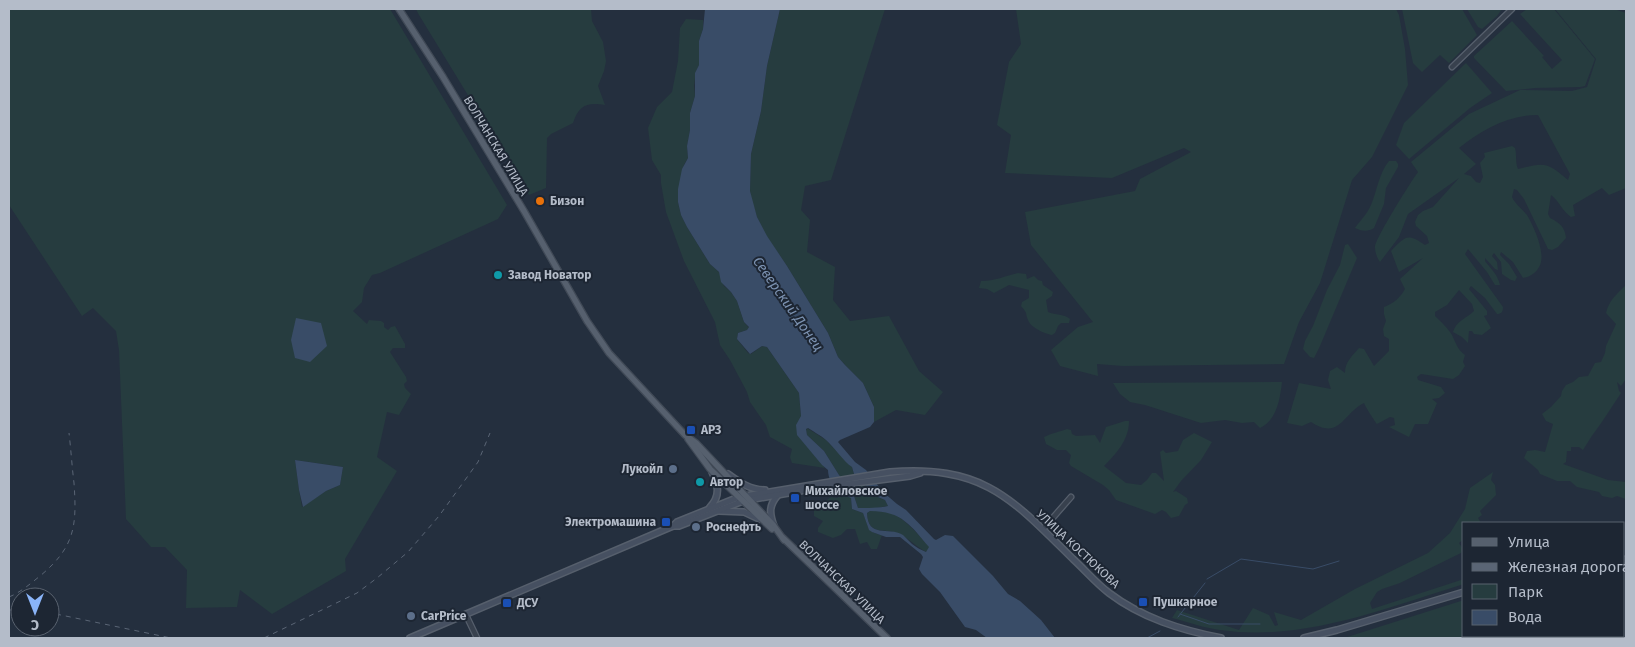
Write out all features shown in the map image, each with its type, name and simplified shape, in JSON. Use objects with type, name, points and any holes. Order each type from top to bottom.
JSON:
[{"type":"main road","name":"ВОЛЧАНСКАЯ УЛИЦА","points":[[399,9],[443,77],[587,321],[609,353],[685,435],[710,469],[774,526],[784,540]]},
{"type":"main road","name":"ВОЛЧАНСКАЯ УЛИЦА","points":[[685,435],[696,443],[717,466],[763,521],[887,638]]},
{"type":"main road","points":[[717,466],[745,486],[759,490],[779,492],[770,507],[774,526]]},
{"type":"main road","points":[[708,509],[718,493],[716,480],[710,469]]},
{"type":"main road","name":"УЛИЦА КОСТЮКОВА","points":[[744,498],[891,475],[910,476],[926,471],[963,476],[991,487],[1016,505],[1107,592],[1123,603],[1162,622],[1220,638]]},
{"type":"main road","points":[[674,526],[677,522],[708,509],[744,498]]},
{"type":"main road","points":[[410,638],[744,498]]},
{"type":"main road","points":[[716,511],[744,512],[763,521]]},
{"type":"main road","points":[[1304,638],[1462,593]]},
{"type":"street","points":[[1452,67],[1512,9]]},
{"type":"street","points":[[1043,529],[1071,497]]},
{"type":"street","points":[[466,615],[477,638]]},
{"type":"green space","points":[[9,9],[390,9],[507,205],[498,219],[372,275],[364,288],[362,302],[353,311],[367,324],[369,320],[381,321],[388,330],[395,326],[405,344],[405,348],[393,348],[390,352],[406,377],[405,388],[411,394],[399,415],[387,412],[377,457],[397,471],[345,559],[346,571],[272,614],[240,590],[237,607],[186,608],[187,570],[165,547],[151,547],[126,519],[119,350],[116,331],[93,308],[82,316],[9,205]],"holes":[[[295,460],[343,467],[340,485],[326,491],[302,507]]]},
{"type":"green space","points":[[416,9],[591,9],[592,21],[603,42],[606,61],[598,86],[605,105],[593,104],[584,106],[578,112],[573,123],[547,138],[546,188],[529,195]]},
{"type":"green space","points":[[780,9],[885,9],[831,180],[805,186],[801,210],[810,220],[807,252],[835,267],[833,300],[850,321],[889,316],[919,371],[943,392],[925,415],[896,410],[874,422],[874,407],[863,383],[838,357],[828,333],[767,237],[757,217],[750,191],[751,154],[761,111],[767,66]]},
{"type":"green space","points":[[1016,9],[1396,9],[1399,15],[1405,49],[1408,85],[1372,157],[1352,180],[1320,283],[1299,322],[1284,364],[1123,366],[1097,364],[1098,376],[1060,366],[1051,350],[1078,327],[1093,322],[1031,245],[1025,212],[1135,191],[1140,179],[1191,152],[1184,148],[1112,178],[1005,173],[1011,135],[997,125],[1009,62],[1021,44]]},
{"type":"green space","points":[[1402,9],[1462,9],[1477,35],[1449,63],[1440,55],[1422,72],[1413,63]]},
{"type":"green space","points":[[1467,9],[1502,9],[1482,29],[1478,27]]},
{"type":"green space","points":[[1527,9],[1554,9],[1595,59],[1585,86],[1506,91],[1474,58],[1512,21],[1544,56],[1542,57],[1552,69],[1562,60],[1520,14]]},
{"type":"green space","points":[[1555,9],[1614,9],[1626,13],[1626,188],[1609,195],[1602,188],[1573,205],[1575,216],[1571,217],[1551,195],[1548,214],[1550,218],[1561,226],[1566,238],[1558,247],[1552,250],[1548,249],[1524,199],[1514,189],[1512,197],[1527,215],[1536,234],[1541,248],[1541,262],[1534,273],[1523,278],[1513,262],[1501,252],[1500,255],[1509,264],[1517,277],[1515,281],[1502,274],[1501,262],[1494,253],[1492,256],[1497,262],[1498,270],[1485,258],[1485,261],[1499,281],[1500,285],[1495,285],[1468,249],[1465,254],[1503,307],[1503,310],[1497,314],[1485,298],[1471,286],[1469,289],[1487,311],[1487,315],[1484,316],[1491,328],[1482,335],[1469,331],[1468,343],[1453,332],[1459,322],[1474,311],[1472,304],[1459,290],[1447,305],[1435,312],[1435,316],[1452,335],[1458,348],[1465,355],[1463,362],[1465,366],[1459,375],[1453,379],[1421,374],[1417,377],[1418,380],[1441,387],[1445,393],[1439,398],[1432,399],[1437,403],[1428,424],[1415,424],[1409,437],[1389,427],[1395,425],[1394,418],[1390,417],[1377,424],[1364,403],[1335,427],[1321,427],[1311,422],[1302,426],[1287,423],[1299,383],[1331,389],[1328,380],[1330,371],[1337,367],[1345,373],[1348,362],[1359,348],[1364,349],[1374,366],[1389,351],[1389,339],[1384,336],[1383,329],[1386,321],[1384,307],[1394,302],[1401,295],[1405,289],[1400,279],[1423,258],[1399,272],[1391,251],[1407,238],[1414,239],[1425,245],[1429,243],[1427,236],[1416,226],[1415,222],[1418,215],[1433,207],[1459,178],[1408,214],[1399,237],[1380,262],[1375,251],[1377,242],[1418,172],[1411,162],[1469,114],[1520,90],[1572,91],[1587,87],[1596,59]],"holes":[[[1538,115],[1570,174],[1568,180],[1545,165],[1534,165],[1518,169],[1515,148],[1512,146],[1484,153],[1485,157],[1480,163],[1483,177],[1480,183],[1476,182],[1471,176],[1464,174],[1476,164],[1459,148],[1477,135],[1496,125],[1516,118]]]},
{"type":"green space","points":[[686,19],[703,20],[703,29],[699,41],[699,65],[696,71],[694,86],[695,96],[690,113],[690,130],[687,146],[688,158],[684,165],[678,202],[681,215],[710,264],[719,272],[724,286],[737,301],[744,322],[749,328],[738,333],[737,339],[748,353],[751,354],[762,346],[767,347],[799,393],[800,438],[825,468],[792,463],[790,457],[792,449],[770,437],[766,425],[750,402],[747,392],[720,345],[715,322],[684,261],[666,212],[661,175],[652,160],[648,128],[657,107],[672,92],[678,61],[680,28]]},
{"type":"green space","points":[[1466,63],[1492,93],[1470,108],[1409,159],[1396,145],[1404,123]]},
{"type":"green space","points":[[1389,161],[1396,161],[1398,167],[1386,188],[1384,204],[1374,228],[1364,231],[1355,228],[1369,208],[1380,177]]},
{"type":"green space","points":[[1348,244],[1357,258],[1320,346],[1314,358],[1310,357],[1303,349],[1305,341],[1340,265],[1345,245]]},
{"type":"green space","points":[[1018,273],[1026,274],[1027,279],[1034,276],[1042,281],[1043,285],[1053,292],[1052,296],[1046,300],[1048,312],[1068,317],[1070,319],[1069,323],[1061,323],[1052,335],[1038,330],[1029,323],[1026,312],[1021,306],[1022,302],[1029,298],[1029,290],[1009,285],[994,293],[987,289],[979,288],[981,281]]},
{"type":"green space","points":[[1626,285],[1626,379],[1621,386],[1617,382],[1621,393],[1583,450],[1579,447],[1571,447],[1571,451],[1567,451],[1566,462],[1563,464],[1608,480],[1626,482],[1626,499],[1617,496],[1612,498],[1602,496],[1599,492],[1577,487],[1570,481],[1557,481],[1540,474],[1524,458],[1527,451],[1545,452],[1553,424],[1546,421],[1542,414],[1561,396],[1566,385],[1579,377],[1588,376],[1595,363],[1601,362],[1616,324],[1606,313],[1607,308]]},
{"type":"green space","points":[[1282,382],[1277,408],[1270,420],[1260,428],[1254,422],[1242,423],[1225,420],[1201,423],[1130,402],[1120,394],[1113,383]]},
{"type":"green space","points":[[1129,421],[1127,434],[1117,451],[1104,466],[1126,483],[1141,485],[1152,473],[1156,473],[1164,481],[1160,452],[1163,450],[1166,453],[1178,451],[1183,440],[1194,433],[1212,442],[1201,460],[1173,492],[1176,491],[1187,498],[1188,503],[1179,516],[1171,518],[1162,510],[1155,514],[1116,500],[1103,485],[1071,466],[1069,463],[1071,455],[1066,450],[1057,450],[1046,444],[1044,437],[1067,429],[1071,430],[1072,434],[1076,436],[1095,435],[1100,443],[1106,427]]},
{"type":"green space","points":[[807,428],[826,440],[852,467],[854,474],[878,497],[885,500],[888,506],[858,508],[852,490],[839,475],[824,451],[807,435]]},
{"type":"green space","points":[[1493,472],[1491,480],[1495,485],[1496,495],[1480,511],[1482,515],[1478,518],[1480,522],[1462,522],[1462,541],[1459,543],[1462,548],[1461,553],[1400,583],[1382,589],[1377,592],[1370,603],[1372,609],[1462,580],[1462,585],[1344,620],[1282,631],[1220,630],[1172,618],[1177,610],[1239,630],[1253,608],[1269,615],[1275,626],[1278,625],[1274,612],[1301,620],[1355,589],[1428,553],[1450,533],[1465,509],[1470,488]]},
{"type":"green space","points":[[841,495],[851,497],[852,509],[863,513],[871,530],[882,535],[877,549],[871,549],[867,542],[860,544],[855,529],[847,529],[841,535],[833,538],[818,532],[818,528],[823,521],[814,516],[814,510],[810,504],[823,503],[831,497],[837,498]]},
{"type":"green space","points":[[877,510],[886,511],[900,518],[930,547],[926,552],[899,534],[874,528],[868,521],[867,513]]},
{"type":"green space","points":[[1462,601],[1462,637],[1469,637],[1467,638],[1344,638]]},
{"type":"green space","points":[[1541,637],[1542,638],[1469,638]]},
{"type":"water","name":"Северский Донец","points":[[705,9],[780,9],[767,66],[761,111],[751,154],[750,191],[757,217],[767,236],[828,333],[838,357],[863,383],[874,407],[874,422],[870,427],[838,442],[855,462],[866,470],[883,492],[906,510],[934,539],[936,540],[945,535],[953,536],[993,576],[1008,594],[1020,601],[1041,620],[1055,638],[987,638],[976,630],[965,627],[940,592],[922,574],[919,569],[923,557],[921,554],[900,537],[886,537],[869,530],[863,513],[852,509],[851,498],[840,494],[834,488],[828,470],[797,435],[796,425],[801,416],[799,393],[767,347],[762,346],[750,354],[737,339],[738,333],[747,330],[749,327],[744,322],[737,301],[721,282],[719,272],[710,264],[687,227],[681,215],[678,202],[678,189],[682,169],[688,158],[687,146],[690,130],[690,113],[695,96],[695,73],[699,65],[699,41],[703,29]],"holes":[[[808,428],[829,443],[852,467],[854,474],[878,497],[885,500],[888,506],[858,508],[852,490],[839,475],[824,451],[807,435],[806,429]],[[870,511],[890,514],[905,521],[929,547],[926,552],[912,544],[903,535],[875,529],[868,521],[867,513]]]},
{"type":"water","points":[[296,318],[321,323],[327,346],[310,362],[295,358],[291,340]]},
{"type":"water","points":[[295,460],[343,467],[340,485],[326,491],[303,507]]},
{"type":"waterway","points":[[1207,579],[1241,559],[1313,569],[1339,561]]},
{"type":"waterway","points":[[1178,617],[1205,583]]},
{"type":"waterway","points":[[1180,614],[1209,624],[1260,624]]},
{"type":"waterway","points":[[1147,638],[1160,631]]},
{"type":"railway","points":[[9,597],[25,588],[52,565],[67,545],[71,535],[74,524],[75,498],[69,433]]},
{"type":"railway","points":[[264,638],[357,593],[408,552],[439,516],[478,462],[490,433]]},
{"type":"railway","points":[[60,615],[171,638]]},
{"type":"place","name":"Бизон","points":[[540,201]]},
{"type":"place","name":"Завод Новатор","points":[[498,275]]},
{"type":"place","name":"АРЗ","points":[[691,430]]},
{"type":"place","name":"Лукойл","points":[[673,469]]},
{"type":"place","name":"Автор","points":[[700,482]]},
{"type":"place","name":"Михайловское шоссе","points":[[795,498]]},
{"type":"place","name":"Электромашина","points":[[666,522]]},
{"type":"place","name":"Роснефть","points":[[696,527]]},
{"type":"place","name":"Пушкарное","points":[[1143,602]]},
{"type":"place","name":"ДСУ","points":[[507,603]]},
{"type":"place","name":"CarPrice","points":[[411,616]]}]
